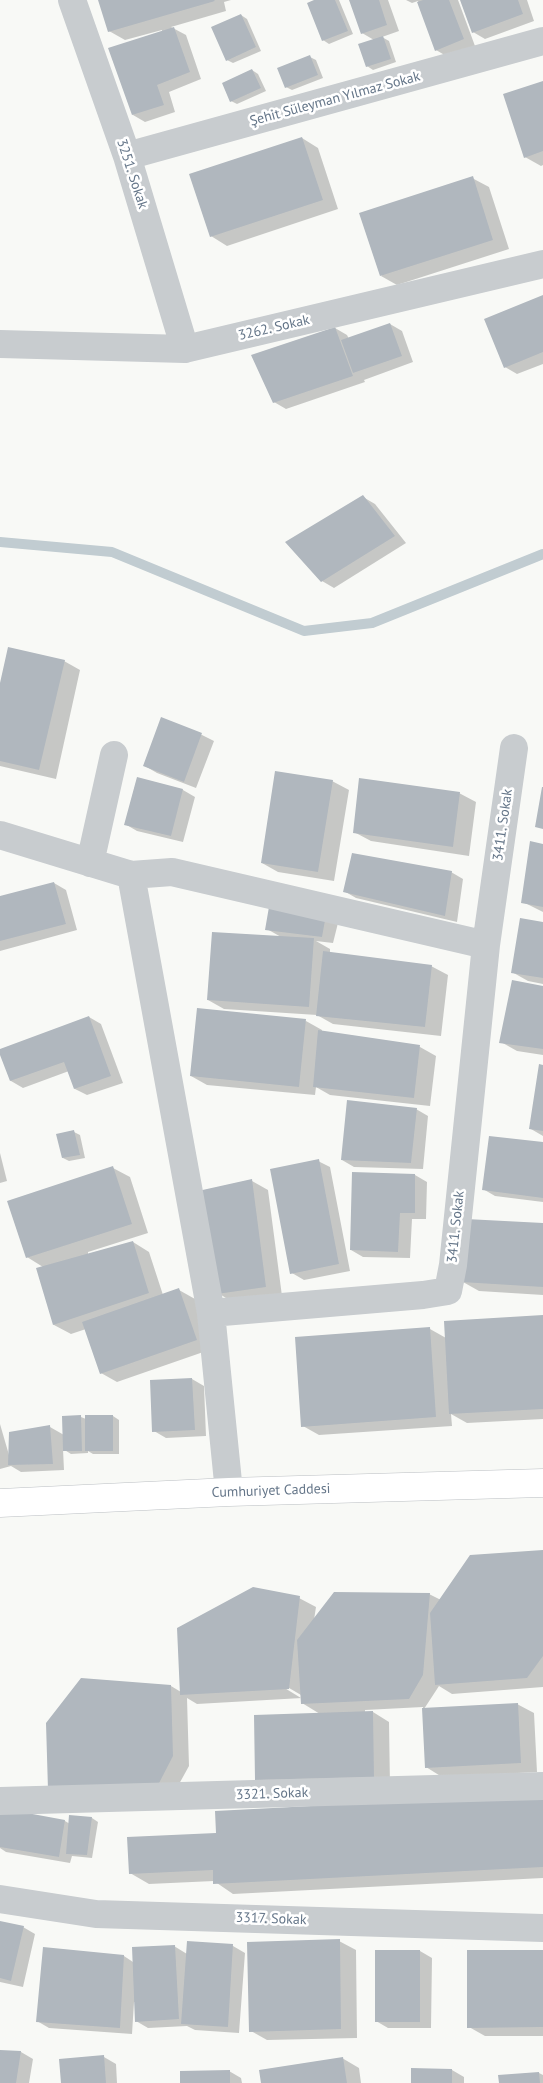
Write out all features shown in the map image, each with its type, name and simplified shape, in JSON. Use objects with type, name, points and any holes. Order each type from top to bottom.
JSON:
[{"type":"main road","name":"Cumhuriyet Caddesi","points":[[0,1503],[229,1492],[543,1483]]},
{"type":"street","name":"3251. Sokak","points":[[72,0],[127,156],[185,349]]},
{"type":"street","name":"Şehit Süleyman Yılmaz Sokak","points":[[127,156],[543,41]]},
{"type":"street","name":"3262. Sokak","points":[[0,344],[185,349],[543,264]]},
{"type":"street","name":"3411. Sokak","points":[[210,1313],[423,1295],[448,1291],[453,1265],[486,945],[514,748]]},
{"type":"street","points":[[90,862],[114,755]]},
{"type":"street","points":[[0,835],[131,875],[172,872],[486,945]]},
{"type":"street","points":[[131,875],[210,1313],[229,1492]]},
{"type":"street","name":"3321. Sokak","points":[[0,1801],[543,1786]]},
{"type":"street","name":"3317. Sokak","points":[[0,1899],[96,1914],[543,1928]]},
{"type":"building","points":[[98,0],[214,0],[215,1],[108,32]]},
{"type":"building","points":[[314,0],[335,0],[348,31],[322,41],[307,3]]},
{"type":"building","points":[[349,0],[379,0],[387,25],[361,34]]},
{"type":"building","points":[[423,0],[449,0],[464,39],[435,51],[417,2]]},
{"type":"building","points":[[460,0],[518,0],[523,14],[472,33]]},
{"type":"building","points":[[241,14],[256,47],[226,61],[211,27]]},
{"type":"building","points":[[174,27],[190,72],[157,85],[164,105],[132,115],[108,48]]},
{"type":"building","points":[[383,36],[391,59],[366,67],[358,44]]},
{"type":"building","points":[[310,55],[318,75],[285,88],[277,68]]},
{"type":"building","points":[[252,69],[261,88],[230,102],[222,83]]},
{"type":"building","points":[[543,81],[543,151],[524,158],[503,94]]},
{"type":"building","points":[[302,137],[323,200],[210,237],[189,174]]},
{"type":"building","points":[[473,176],[493,240],[380,276],[359,213]]},
{"type":"building","points":[[543,295],[543,352],[504,368],[484,319]]},
{"type":"building","points":[[390,323],[402,356],[353,373],[341,340]]},
{"type":"building","points":[[335,327],[353,376],[273,403],[251,355]]},
{"type":"building","points":[[363,495],[395,536],[321,582],[285,542]]},
{"type":"building","points":[[8,647],[65,660],[39,770],[0,761],[0,683]]},
{"type":"building","points":[[161,717],[202,733],[184,782],[143,766]]},
{"type":"building","points":[[275,771],[333,780],[318,872],[261,863]]},
{"type":"building","points":[[137,777],[183,789],[171,836],[124,825]]},
{"type":"building","points":[[359,778],[460,792],[453,847],[353,833]]},
{"type":"building","points":[[543,787],[543,829],[535,827]]},
{"type":"building","points":[[530,841],[543,844],[543,907],[521,903]]},
{"type":"building","points":[[352,853],[452,871],[445,916],[343,892]]},
{"type":"building","points":[[54,882],[66,924],[0,941],[0,896]]},
{"type":"building","points":[[270,901],[326,915],[322,937],[265,930]]},
{"type":"building","points":[[520,918],[543,922],[543,978],[511,973]]},
{"type":"building","points":[[212,932],[314,938],[309,1007],[207,1000]]},
{"type":"building","points":[[323,951],[432,965],[425,1027],[316,1016]]},
{"type":"building","points":[[512,980],[543,986],[543,1049],[499,1043]]},
{"type":"building","points":[[197,1008],[306,1019],[299,1087],[190,1076]]},
{"type":"building","points":[[89,1016],[111,1076],[74,1089],[64,1062],[10,1081],[0,1055],[0,1049]]},
{"type":"building","points":[[318,1030],[420,1045],[414,1098],[313,1087]]},
{"type":"building","points":[[539,1064],[543,1065],[543,1131],[529,1129]]},
{"type":"building","points":[[347,1100],[417,1108],[411,1163],[341,1160]]},
{"type":"building","points":[[74,1130],[80,1155],[62,1158],[56,1134]]},
{"type":"building","points":[[489,1136],[543,1142],[543,1198],[482,1190]]},
{"type":"building","points":[[319,1159],[339,1264],[290,1274],[270,1169]]},
{"type":"building","points":[[113,1166],[132,1224],[26,1258],[7,1201]]},
{"type":"building","points":[[352,1172],[415,1174],[415,1213],[400,1213],[398,1252],[350,1250]]},
{"type":"building","points":[[252,1179],[266,1287],[217,1294],[198,1191]]},
{"type":"building","points":[[466,1219],[543,1223],[543,1287],[461,1282]]},
{"type":"building","points":[[133,1241],[149,1293],[53,1325],[36,1268]]},
{"type":"building","points":[[179,1288],[197,1340],[100,1374],[82,1322]]},
{"type":"building","points":[[543,1315],[543,1409],[449,1414],[444,1321]]},
{"type":"building","points":[[430,1327],[436,1417],[301,1427],[295,1337]]},
{"type":"building","points":[[192,1378],[195,1430],[152,1432],[150,1380]]},
{"type":"building","points":[[81,1415],[82,1451],[63,1451],[62,1416]]},
{"type":"building","points":[[85,1415],[113,1415],[113,1451],[85,1451]]},
{"type":"building","points":[[50,1425],[53,1464],[8,1465],[9,1432]]},
{"type":"building","points":[[543,1550],[543,1656],[527,1678],[435,1685],[430,1613],[470,1555]]},
{"type":"building","points":[[253,1587],[300,1596],[289,1689],[180,1695],[177,1628]]},
{"type":"building","points":[[334,1592],[430,1593],[423,1675],[409,1699],[301,1704],[297,1640]]},
{"type":"building","points":[[81,1678],[171,1685],[173,1756],[157,1787],[48,1790],[46,1723]]},
{"type":"building","points":[[518,1703],[521,1763],[425,1768],[422,1708]]},
{"type":"building","points":[[373,1711],[374,1777],[255,1780],[254,1715]]},
{"type":"building","points":[[543,1794],[543,1867],[213,1884],[213,1870],[129,1874],[127,1837],[216,1833],[215,1811]]},
{"type":"building","points":[[0,1808],[65,1820],[59,1857],[0,1847]]},
{"type":"building","points":[[69,1815],[92,1817],[87,1855],[66,1854]]},
{"type":"building","points":[[0,1921],[24,1926],[11,1981],[0,1978]]},
{"type":"building","points":[[340,1939],[341,2029],[249,2032],[247,1942]]},
{"type":"building","points":[[187,1941],[233,1944],[228,2027],[181,2024]]},
{"type":"building","points":[[175,1945],[179,2019],[135,2022],[132,1947]]},
{"type":"building","points":[[43,1947],[124,1955],[120,2028],[36,2022]]},
{"type":"building","points":[[375,1950],[420,1950],[420,2022],[375,2022]]},
{"type":"building","points":[[467,1950],[543,1950],[543,2027],[467,2028]]},
{"type":"building","points":[[0,2050],[21,2051],[16,2083],[0,2083]]},
{"type":"building","points":[[104,2055],[106,2083],[61,2083],[59,2059]]},
{"type":"building","points":[[343,2057],[347,2083],[261,2083],[259,2070]]},
{"type":"building","points":[[411,2068],[452,2069],[452,2083],[411,2083]]},
{"type":"building","points":[[230,2070],[230,2083],[180,2083],[180,2071]]},
{"type":"building","points":[[539,2072],[540,2083],[499,2083],[498,2075]]},
{"type":"waterway","points":[[0,542],[112,552],[304,631],[372,623],[543,554]]}]
